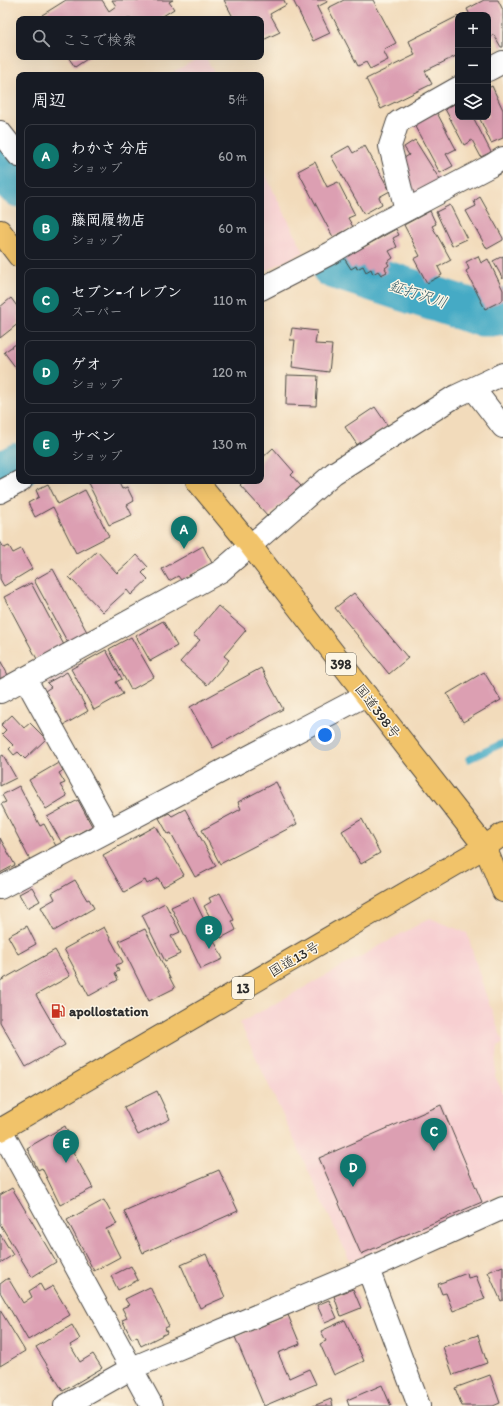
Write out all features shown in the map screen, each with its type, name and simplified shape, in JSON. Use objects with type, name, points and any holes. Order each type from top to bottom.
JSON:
[{"type":"highway","points":[[0,231],[16,252]]},
{"type":"highway","name":"国道398号","points":[[199,484],[250,545],[485,847],[503,891]]},
{"type":"highway","name":"国道13号","points":[[0,1129],[485,847],[503,834]]},
{"type":"street","points":[[491,68],[503,62]]},
{"type":"street","points":[[406,210],[390,146],[398,122],[455,90]]},
{"type":"street","points":[[0,132],[16,152]]},
{"type":"street","points":[[264,287],[331,253],[406,210],[503,158]]},
{"type":"street","points":[[0,692],[221,571],[334,473],[454,397],[503,374]]},
{"type":"street","points":[[473,388],[503,427]]},
{"type":"street","points":[[0,492],[16,484]]},
{"type":"street","points":[[25,678],[109,830]]},
{"type":"street","points":[[0,888],[366,695]]},
{"type":"street","points":[[0,1129],[152,1406]]},
{"type":"street","points":[[65,1406],[132,1368],[368,1269],[503,1208]]},
{"type":"street","points":[[368,1269],[419,1406]]},
{"type":"shaded area","points":[[195,60],[208,60],[214,72],[173,72]]},
{"type":"shaded area","points":[[264,172],[304,252],[264,272]]},
{"type":"shaded area","points":[[430,918],[467,933],[485,992],[503,1042],[498,1046],[495,1076],[503,1093],[503,1193],[486,1201],[485,1204],[350,1261],[240,1023]]},
{"type":"building","points":[[66,0],[102,0],[109,11],[116,6],[112,0],[173,0],[169,2],[174,9],[163,16],[42,15]]},
{"type":"building","points":[[224,0],[284,0],[286,5],[270,14],[280,32],[264,40],[264,16],[232,16]]},
{"type":"building","points":[[293,0],[326,0],[327,2],[317,7],[330,33],[313,41]]},
{"type":"building","points":[[344,0],[373,0],[396,43],[383,50],[388,60],[370,69],[366,62],[358,66],[328,8]]},
{"type":"building","points":[[484,0],[498,0],[503,10],[503,47],[501,47],[494,35],[491,36],[491,12],[468,12],[467,9]]},
{"type":"building","points":[[455,18],[455,56],[425,71],[432,84],[381,109],[366,79],[415,55],[409,41]]},
{"type":"building","points":[[70,60],[86,60],[75,67]]},
{"type":"building","points":[[491,86],[503,110],[503,138],[491,143],[480,120],[491,120]]},
{"type":"building","points":[[455,104],[455,120],[475,120],[491,152],[481,157],[472,140],[464,145],[445,109]]},
{"type":"building","points":[[436,111],[456,149],[446,154],[453,166],[440,173],[413,123]]},
{"type":"building","points":[[415,140],[440,180],[414,197],[402,177],[409,173],[401,160],[409,155],[404,147]]},
{"type":"building","points":[[349,146],[353,153],[365,146],[390,191],[379,197],[382,204],[364,214],[331,156]]},
{"type":"building","points":[[315,162],[327,187],[338,182],[355,215],[348,218],[353,227],[333,237],[298,171]]},
{"type":"building","points":[[480,197],[503,238],[503,240],[487,249],[466,211],[476,206],[474,201]]},
{"type":"building","points":[[450,205],[467,239],[452,246],[436,212]]},
{"type":"building","points":[[430,211],[436,224],[432,226],[451,260],[438,267],[442,275],[427,283],[414,259],[420,256],[404,225]]},
{"type":"building","points":[[396,229],[399,235],[393,238],[397,247],[389,251],[393,258],[387,262],[389,265],[385,268],[387,272],[381,275],[378,271],[373,274],[371,269],[366,272],[363,266],[357,269],[356,266],[351,269],[344,258]]},
{"type":"building","points":[[478,256],[481,263],[488,259],[503,290],[503,300],[485,309],[466,271],[469,269],[466,262]]},
{"type":"building","points":[[503,256],[503,279],[493,261]]},
{"type":"building","points":[[11,298],[16,305],[16,325],[0,338],[0,307]]},
{"type":"building","points":[[292,328],[317,331],[315,344],[332,345],[329,372],[292,367],[295,340],[290,340]]},
{"type":"building","points":[[16,344],[16,368],[4,352]]},
{"type":"building","points":[[287,375],[318,376],[316,406],[286,405]]},
{"type":"building","points":[[375,407],[388,426],[358,446],[345,427]]},
{"type":"building","points":[[273,448],[294,472],[291,475],[301,486],[268,516],[240,485],[264,484],[264,456]]},
{"type":"building","points":[[48,484],[58,504],[85,490],[109,536],[76,553],[53,507],[35,517],[28,503],[39,497],[36,490]]},
{"type":"building","points":[[88,484],[120,484],[122,489],[127,487],[134,501],[127,505],[132,515],[109,525]]},
{"type":"building","points":[[0,541],[4,548],[9,546],[13,553],[21,549],[32,569],[4,586],[0,579]]},
{"type":"building","points":[[203,546],[212,563],[181,580],[178,576],[169,581],[162,569]]},
{"type":"building","points":[[97,551],[117,573],[137,555],[148,567],[142,573],[148,579],[131,595],[127,590],[103,612],[69,577]]},
{"type":"building","points":[[53,569],[87,632],[68,643],[34,580]]},
{"type":"building","points":[[31,583],[64,645],[37,659],[4,597]]},
{"type":"building","points":[[354,593],[408,658],[389,674],[335,608]]},
{"type":"building","points":[[218,606],[246,630],[224,656],[229,660],[207,685],[180,662],[200,640],[193,635]]},
{"type":"building","points":[[163,621],[177,646],[150,661],[136,636]]},
{"type":"building","points":[[131,637],[154,677],[131,690],[109,649]]},
{"type":"building","points":[[106,650],[122,679],[116,682],[123,694],[94,710],[71,669]]},
{"type":"building","points":[[0,660],[8,675],[0,679]]},
{"type":"building","points":[[261,668],[283,709],[213,748],[190,707]]},
{"type":"building","points":[[67,672],[88,711],[64,725],[45,691],[51,687],[47,683]]},
{"type":"building","points":[[484,672],[501,700],[463,722],[447,694]]},
{"type":"building","points":[[12,715],[24,728],[30,723],[46,739],[25,759],[18,752],[14,755],[9,749],[13,745],[2,734],[6,730],[1,725]]},
{"type":"building","points":[[3,755],[16,778],[0,786],[0,757]]},
{"type":"building","points":[[60,762],[64,770],[59,773],[65,783],[60,785],[67,796],[46,809],[29,780]]},
{"type":"building","points":[[276,782],[297,824],[220,864],[202,830],[241,809],[238,802]]},
{"type":"building","points":[[19,786],[40,826],[44,824],[56,846],[30,860],[1,804],[6,802],[2,795]]},
{"type":"building","points":[[78,800],[92,826],[62,843],[47,817]]},
{"type":"building","points":[[185,809],[216,866],[195,877],[171,833],[168,834],[159,818],[169,813],[172,816]]},
{"type":"building","points":[[362,819],[380,853],[361,864],[342,831]]},
{"type":"building","points":[[156,826],[184,875],[163,887],[158,878],[147,884],[145,880],[124,892],[103,855]]},
{"type":"building","points":[[0,838],[15,865],[0,873]]},
{"type":"building","points":[[75,880],[87,900],[89,899],[94,908],[54,931],[41,907],[55,899],[52,893]]},
{"type":"building","points":[[32,887],[40,901],[27,908],[19,894]]},
{"type":"building","points":[[220,893],[234,920],[232,921],[236,930],[221,938],[204,906],[211,902],[209,898]]},
{"type":"building","points":[[193,897],[223,959],[201,969],[171,907]]},
{"type":"building","points":[[165,903],[180,932],[171,936],[180,954],[165,961],[142,915]]},
{"type":"building","points":[[27,926],[36,944],[18,954],[8,936]]},
{"type":"building","points":[[104,927],[123,962],[116,965],[119,971],[115,973],[118,980],[89,996],[64,949]]},
{"type":"building","points":[[145,929],[175,988],[149,1001],[119,941]]},
{"type":"building","points":[[55,950],[70,976],[36,995],[65,1045],[26,1067],[0,1022],[0,981]]},
{"type":"building","points":[[157,1091],[170,1119],[138,1135],[124,1107]]},
{"type":"building","points":[[441,1105],[482,1202],[361,1254],[319,1158]]},
{"type":"building","points":[[65,1126],[76,1150],[73,1152],[93,1188],[60,1205],[42,1168],[38,1170],[27,1148]]},
{"type":"building","points":[[219,1170],[238,1211],[143,1253],[124,1211]]},
{"type":"building","points":[[12,1188],[56,1262],[32,1277],[0,1224],[0,1195]]},
{"type":"building","points":[[104,1200],[117,1224],[106,1229],[120,1257],[94,1271],[67,1220]]},
{"type":"building","points":[[0,1234],[13,1255],[0,1263]]},
{"type":"building","points":[[206,1254],[225,1297],[200,1308],[181,1265]]},
{"type":"building","points":[[131,1266],[138,1280],[118,1290],[111,1276]]},
{"type":"building","points":[[503,1266],[503,1300],[501,1301],[488,1272]]},
{"type":"building","points":[[467,1273],[468,1278],[476,1276],[485,1299],[453,1311],[446,1293],[442,1294],[438,1284]]},
{"type":"building","points":[[8,1278],[23,1303],[32,1297],[29,1291],[40,1284],[44,1291],[53,1286],[70,1315],[28,1340],[0,1292],[0,1284]]},
{"type":"building","points":[[150,1287],[169,1326],[165,1328],[167,1333],[141,1346],[137,1336],[132,1339],[122,1320],[127,1318],[122,1308],[129,1305],[125,1299]]},
{"type":"building","points":[[353,1289],[361,1308],[341,1316],[334,1296]]},
{"type":"building","points":[[329,1300],[337,1318],[325,1323],[317,1305]]},
{"type":"building","points":[[0,1310],[25,1351],[0,1366]]},
{"type":"building","points":[[288,1315],[300,1344],[278,1353],[289,1378],[309,1369],[316,1384],[264,1406],[235,1337]]},
{"type":"building","points":[[345,1320],[364,1361],[334,1375],[320,1344],[326,1341],[321,1331]]},
{"type":"building","points":[[72,1325],[80,1339],[70,1345],[80,1362],[93,1354],[102,1368],[63,1391],[36,1347]]},
{"type":"building","points":[[478,1335],[487,1363],[453,1375],[443,1347]]},
{"type":"building","points":[[490,1375],[500,1403],[493,1406],[462,1406],[455,1388]]},
{"type":"building","points":[[382,1385],[391,1406],[349,1406],[347,1400]]},
{"type":"building","points":[[331,1399],[333,1406],[313,1406]]},
{"type":"waterway","points":[[0,164],[16,182]]},
{"type":"waterway","name":"鉦打沢川","points":[[333,266],[481,314],[499,314],[503,310]]},
{"type":"waterway","points":[[0,475],[16,467]]},
{"type":"waterway","points":[[469,759],[503,743]]},
{"type":"place","name":"わかさ 分店","points":[[184,549]]},
{"type":"place","name":"藤岡履物店","points":[[209,949]]},
{"type":"place","name":"apollostation","points":[[58,1011]]},
{"type":"place","name":"セブン-イレブン","points":[[434,1151]]},
{"type":"place","name":"サベン","points":[[66,1163]]},
{"type":"place","name":"ゲオ","points":[[353,1187]]}]
